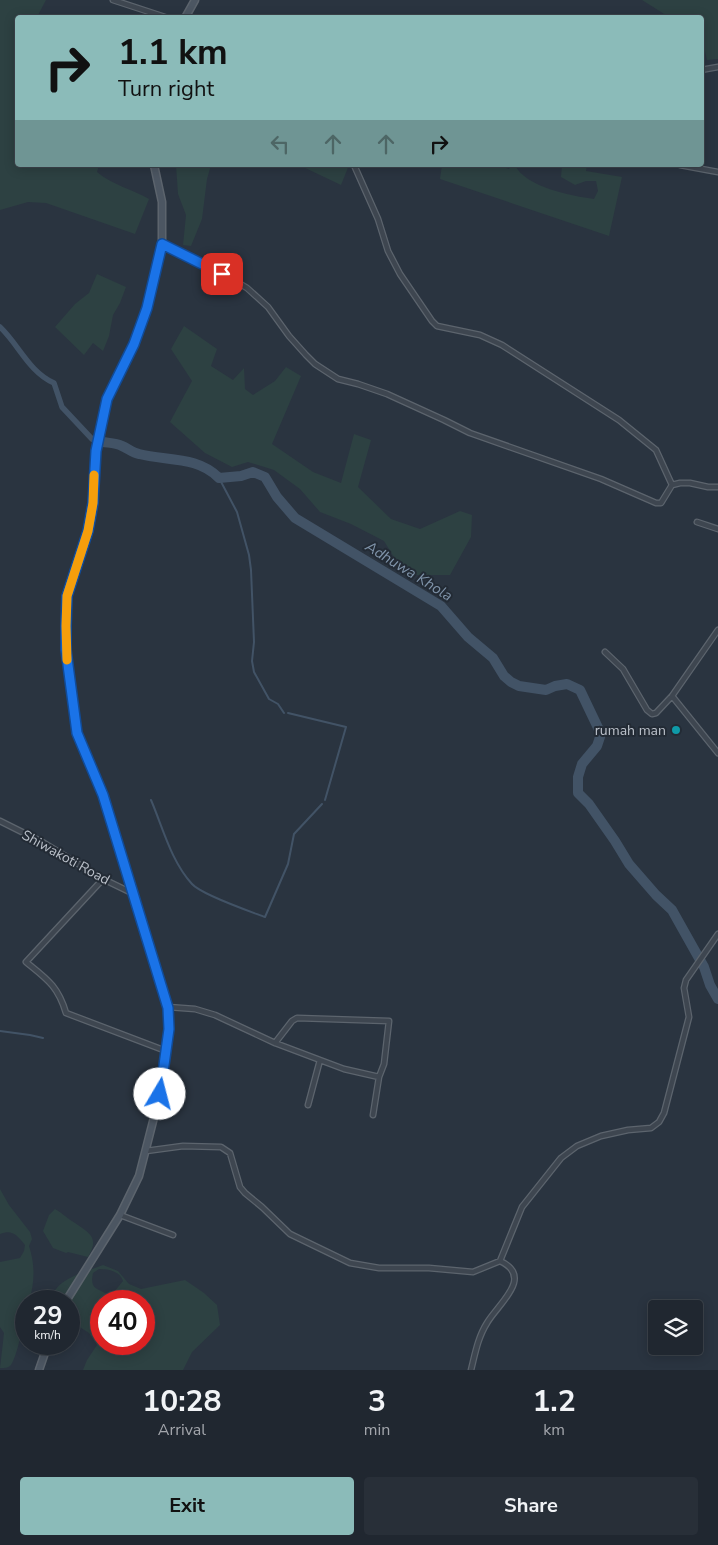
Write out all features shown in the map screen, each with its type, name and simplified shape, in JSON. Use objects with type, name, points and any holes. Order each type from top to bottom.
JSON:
[{"type":"street","points":[[113,0],[159,15]]},
{"type":"street","points":[[187,15],[195,0]]},
{"type":"street","points":[[704,69],[718,67]]},
{"type":"street","points":[[72,1290],[120,1215],[139,1176],[160,1094],[169,1029],[168,1008],[103,795],[77,733],[66,650],[67,596],[88,531],[93,503],[96,451],[107,399],[134,344],[147,308],[162,244],[162,202],[154,167]]},
{"type":"street","points":[[355,167],[378,219],[388,250],[400,274],[432,321],[438,326],[480,335],[502,345],[619,420],[656,450],[672,485]]},
{"type":"street","points":[[691,167],[718,172]]},
{"type":"street","points":[[162,244],[210,266],[247,288],[268,307],[289,336],[306,355],[319,367],[338,379],[387,394],[470,434],[601,479],[656,503],[661,503],[672,485],[680,483],[718,488]]},
{"type":"street","points":[[697,522],[718,529]]},
{"type":"street","points":[[605,652],[623,669],[647,710],[652,714],[656,713],[672,696],[713,640],[718,630]]},
{"type":"street","points":[[713,640],[718,643]]},
{"type":"street","points":[[672,696],[718,753]]},
{"type":"street","name":"Shiwakoti Road","points":[[0,821],[44,843],[103,879],[132,893]]},
{"type":"street","points":[[103,879],[26,962],[53,985],[62,998],[66,1013],[166,1051]]},
{"type":"street","points":[[146,1151],[183,1146],[221,1147],[226,1149],[230,1153],[240,1187],[245,1194],[262,1207],[290,1234],[350,1264],[379,1268],[429,1268],[473,1272],[500,1261],[522,1207],[561,1158],[577,1146],[600,1136],[628,1130],[651,1128],[659,1122],[664,1113],[689,1018],[684,988],[686,980],[718,934]]},
{"type":"street","points":[[168,1008],[195,1009],[215,1015],[274,1043],[344,1070],[380,1077]]},
{"type":"street","points":[[274,1043],[292,1021],[297,1018],[389,1021],[384,1064],[373,1115]]},
{"type":"street","points":[[308,1105],[320,1060]]},
{"type":"street","points":[[120,1215],[173,1236]]},
{"type":"street","points":[[470,1370],[479,1338],[487,1321],[513,1288],[514,1273],[508,1265],[500,1261]]},
{"type":"street","points":[[39,1370],[44,1355]]},
{"type":"green space","points":[[0,0],[46,0],[38,15],[15,15],[15,167],[98,167],[97,172],[103,176],[149,199],[135,234],[46,203],[28,202],[0,210]]},
{"type":"green space","points":[[642,0],[718,0],[718,59],[707,60],[704,46],[704,15],[666,15]]},
{"type":"green space","points":[[176,167],[210,167],[202,219],[191,246],[183,245],[186,215],[178,194]]},
{"type":"green space","points":[[303,167],[348,167],[341,185]]},
{"type":"green space","points":[[442,167],[503,167],[509,169],[510,167],[516,167],[520,173],[539,185],[562,193],[594,199],[598,191],[596,181],[586,181],[575,185],[561,177],[562,167],[587,167],[586,171],[622,177],[609,236],[440,179]]},
{"type":"green space","points":[[97,274],[126,287],[113,315],[109,336],[103,351],[93,343],[84,355],[55,327],[75,304],[89,293]]},
{"type":"green space","points":[[184,326],[217,349],[211,366],[233,380],[244,368],[245,389],[253,395],[275,381],[286,367],[301,376],[272,444],[313,472],[341,483],[354,434],[371,440],[358,487],[391,519],[420,529],[460,511],[472,515],[471,537],[450,575],[405,575],[384,541],[351,524],[320,512],[300,489],[274,470],[248,462],[232,467],[205,453],[170,422],[192,381],[171,349]]},
{"type":"green space","points":[[0,1189],[9,1205],[30,1232],[32,1239],[29,1246],[34,1273],[32,1290],[15,1290],[15,1355],[11,1365],[2,1368],[0,1368],[4,1333],[0,1327],[0,1262],[20,1258],[25,1245],[14,1234],[8,1232],[0,1234]]},
{"type":"green space","points":[[55,1209],[91,1236],[93,1245],[88,1257],[66,1253],[53,1248],[43,1231],[49,1215]]},
{"type":"green space","points":[[103,1265],[118,1271],[129,1284],[141,1289],[185,1280],[217,1305],[220,1325],[192,1352],[183,1370],[83,1370],[90,1355],[155,1355],[155,1290],[116,1290],[123,1281],[119,1275],[106,1269],[99,1269],[93,1273],[93,1285],[99,1290],[90,1290],[90,1334],[80,1327],[80,1290],[56,1290],[71,1277]]},
{"type":"waterway","points":[[0,327],[31,365],[45,378],[54,383],[62,407],[92,439]]},
{"type":"waterway","name":"Adhuwa Khola","points":[[103,442],[120,445],[139,454],[192,463],[211,471],[219,478],[241,476],[253,472],[265,477],[277,497],[295,518],[441,606],[468,637],[493,658],[504,676],[511,682],[519,686],[546,690],[567,684],[580,690],[601,734],[597,746],[582,764],[578,777],[578,793],[589,804],[629,864],[672,910],[704,967],[710,985],[718,999]]},
{"type":"waterway","points":[[219,478],[237,512],[249,555],[254,642],[252,661],[254,672],[269,699],[278,704],[284,713]]},
{"type":"waterway","points":[[288,713],[346,727],[325,800]]},
{"type":"waterway","points":[[151,800],[173,855],[192,884],[215,898],[265,917],[288,864],[294,834],[322,804]]},
{"type":"waterway","points":[[0,1031],[43,1038]]},
{"type":"slow traffic","points":[[67,660],[67,596],[88,531],[93,503],[94,475]]},
{"type":"place","name":"rumah man","points":[[676,730]]},
{"type":"route","points":[[160,1094],[169,1029],[168,1008],[103,795],[77,733],[66,650],[67,596],[88,531],[93,503],[96,451],[107,399],[134,344],[147,308],[162,244],[210,266],[222,274]]}]
